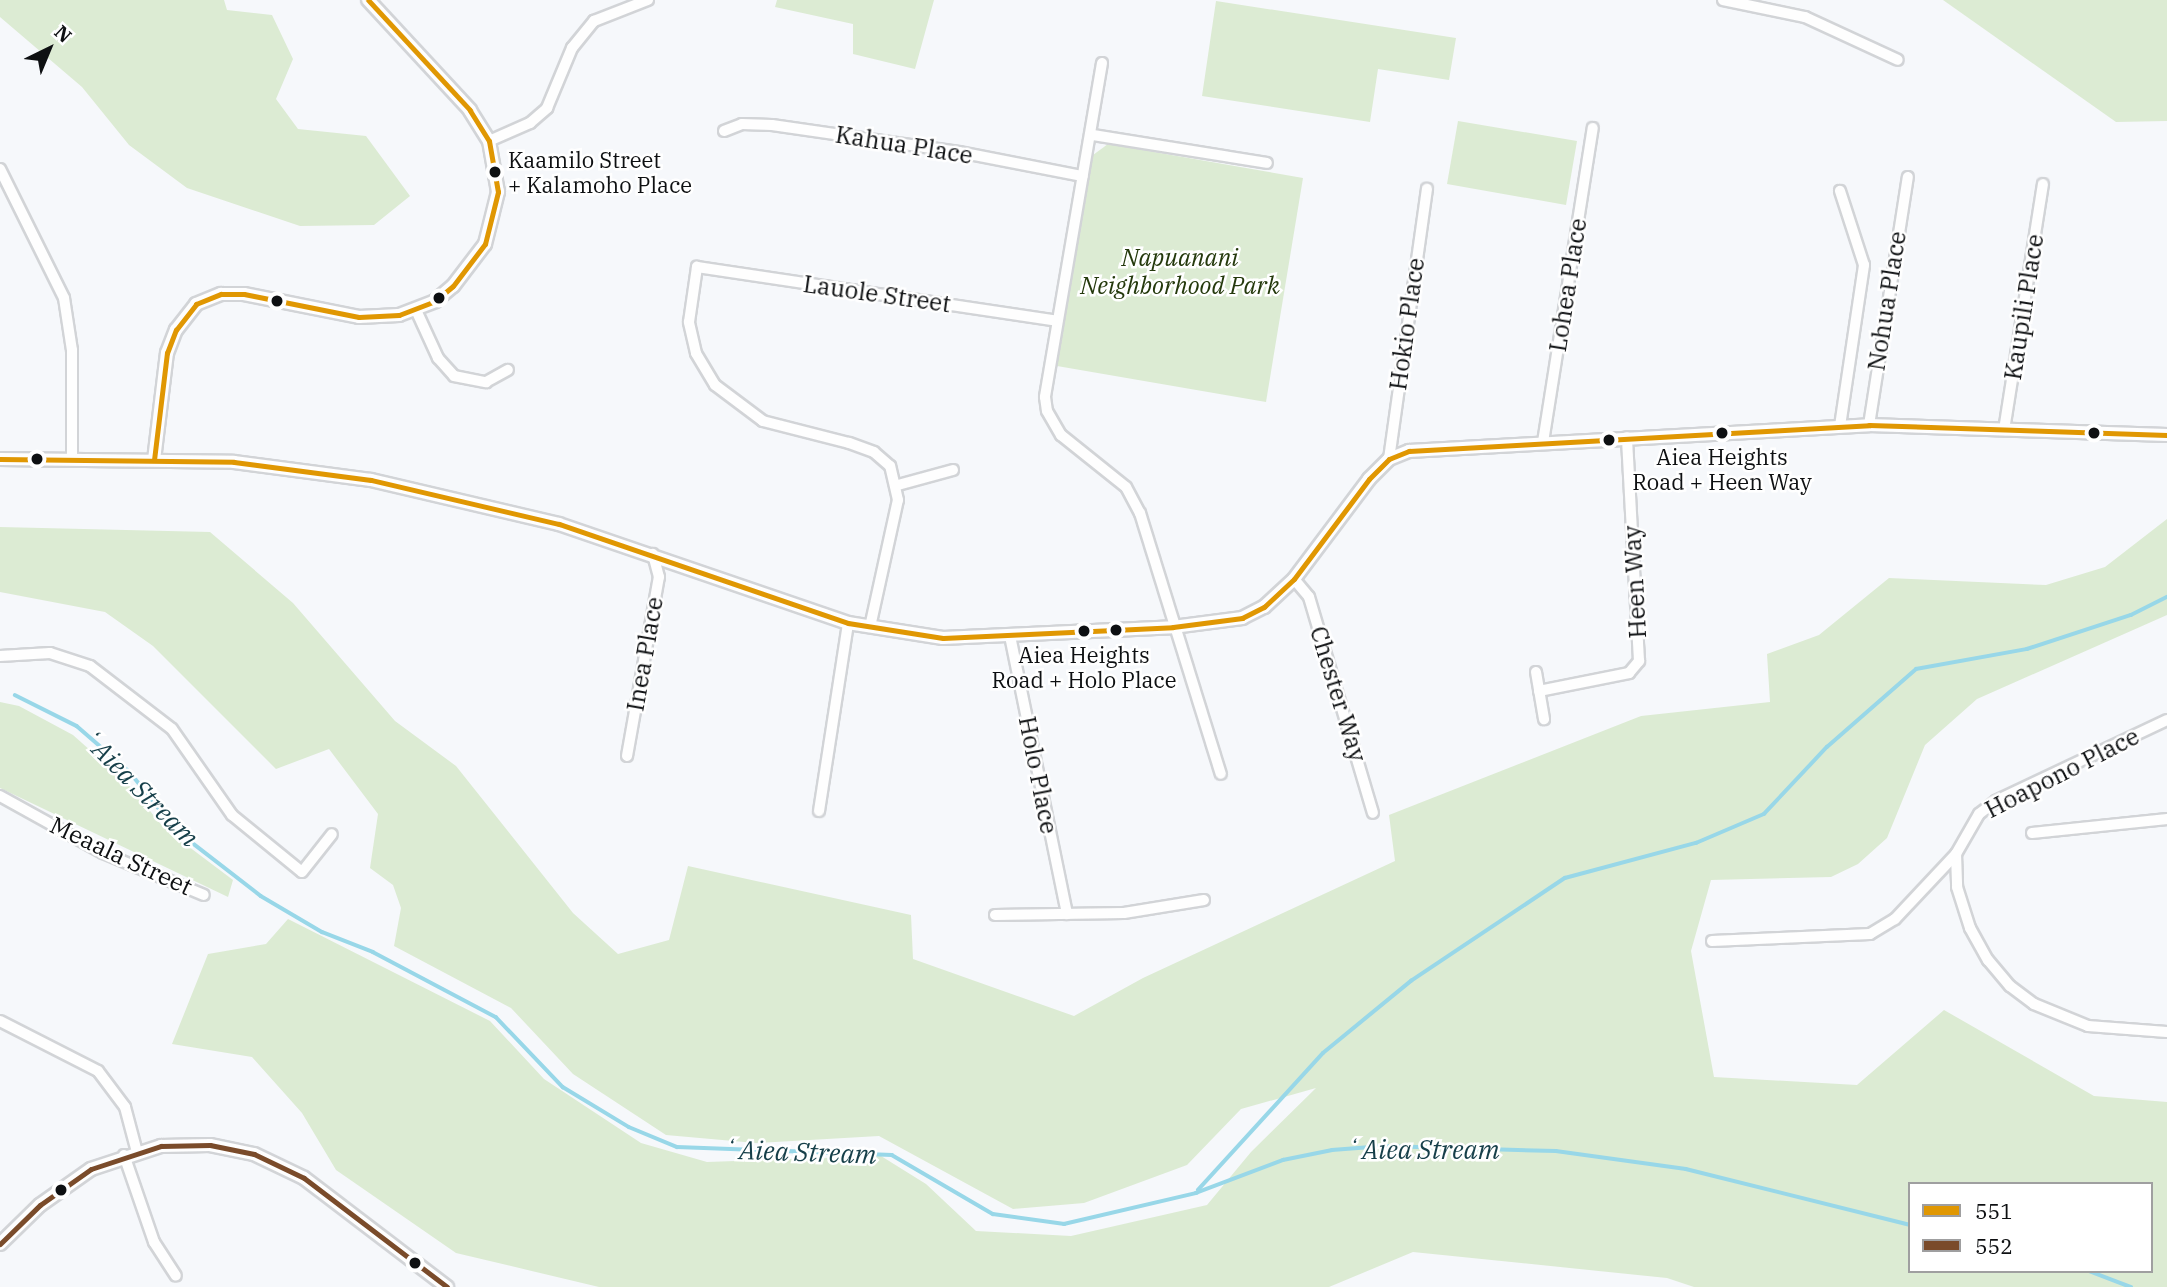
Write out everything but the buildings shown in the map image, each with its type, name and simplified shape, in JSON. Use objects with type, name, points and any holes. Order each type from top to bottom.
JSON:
[{"type":"street","points":[[154,460],[167,353],[176,330],[196,304],[222,294],[244,294],[359,317],[416,310],[453,286],[485,244],[498,192],[488,141],[470,110],[368,0]]},
{"type":"street","points":[[488,141],[530,123],[547,107],[572,48],[594,21],[648,0]]},
{"type":"street","points":[[1723,0],[1805,17],[1898,60]]},
{"type":"street","points":[[1102,63],[1093,135],[1057,321],[1047,411],[1061,435],[1126,487],[1150,540],[1173,626],[1221,774]]},
{"type":"street","name":"Kahua Place","points":[[724,131],[742,124],[772,125],[959,152],[1083,176]]},
{"type":"street","name":"Lohea Place","points":[[1543,442],[1593,128]]},
{"type":"street","points":[[1093,135],[1267,163]]},
{"type":"street","points":[[0,169],[64,298],[72,351],[72,460]]},
{"type":"street","name":"Nohua Place","points":[[1869,425],[1908,177]]},
{"type":"street","name":"Kaupili Place","points":[[2004,430],[2043,184]]},
{"type":"street","name":"Hokio Place","points":[[1390,459],[1427,189]]},
{"type":"street","points":[[1840,191],[1864,265],[1840,426]]},
{"type":"street","name":"Lauole Street","points":[[898,485],[890,466],[874,452],[762,421],[715,385],[696,353],[689,322],[697,267],[1057,321]]},
{"type":"street","points":[[416,310],[438,358],[454,376],[486,382],[508,370]]},
{"type":"street","points":[[0,460],[234,462],[371,480],[559,524],[848,622],[943,638],[1173,626],[1242,618],[1264,607],[1294,579],[1369,479],[1390,459],[1438,448],[1869,425],[2167,435]]},
{"type":"street","name":"Heen Way","points":[[1539,691],[1629,673],[1639,661],[1627,438]]},
{"type":"street","points":[[870,627],[898,500],[898,485],[953,470]]},
{"type":"street","name":"Inea Place","points":[[627,756],[659,577],[653,554]]},
{"type":"street","name":"Chester Way","points":[[1294,579],[1309,597],[1373,813]]},
{"type":"street","points":[[819,811],[848,622]]},
{"type":"street","name":"Holo Place","points":[[1010,636],[1067,914]]},
{"type":"street","points":[[0,656],[50,653],[90,666],[172,729],[232,815],[302,872],[332,834]]},
{"type":"street","points":[[1536,672],[1544,719]]},
{"type":"street","name":"Hoapono Place","points":[[1712,941],[1870,934],[1895,919],[1956,854],[1979,814],[1996,801],[2167,720]]},
{"type":"street","name":"Meaala Street","points":[[0,796],[103,853],[204,895]]},
{"type":"street","points":[[2032,833],[2167,819]]},
{"type":"street","points":[[1956,854],[1958,887],[1970,928],[1988,960],[2010,986],[2034,1004],[2088,1026],[2167,1032]]},
{"type":"street","points":[[995,915],[1124,913],[1203,900]]},
{"type":"street","points":[[0,1021],[98,1071],[125,1107],[137,1152]]},
{"type":"street","points":[[0,1244],[66,1185],[124,1155],[210,1145],[279,1164],[326,1194],[447,1287]]},
{"type":"street","points":[[124,1155],[154,1242],[176,1276]]},
{"type":"green space","points":[[0,0],[224,0],[227,10],[272,15],[293,59],[276,99],[298,129],[366,136],[410,196],[374,225],[300,226],[187,188],[129,145],[82,87],[0,17]]},
{"type":"green space","points":[[777,0],[934,0],[915,69],[853,54],[853,24],[775,7]]},
{"type":"green space","points":[[1943,0],[2167,0],[2167,121],[2116,122]]},
{"type":"green space","points":[[1216,1],[1456,38],[1449,80],[1378,69],[1370,122],[1202,96]]},
{"type":"green space","points":[[1458,121],[1577,141],[1566,205],[1447,184]]},
{"type":"green space","name":"Napuanani Neighborhood Park","points":[[1108,144],[1303,178],[1266,402],[1057,366],[1093,155]]},
{"type":"green space","points":[[2167,519],[2167,615],[1977,699],[1925,745],[1887,838],[1858,864],[1831,877],[1711,880],[1691,951],[1714,1077],[1857,1085],[1944,1010],[2094,1096],[2167,1102],[2167,1287],[1694,1287],[1667,1278],[1413,1252],[1329,1287],[599,1287],[456,1253],[336,1170],[302,1113],[252,1057],[172,1044],[208,954],[266,944],[288,919],[490,1021],[544,1079],[641,1143],[707,1162],[881,1156],[926,1184],[976,1231],[1071,1236],[1207,1205],[1251,1152],[1316,1088],[1241,1109],[1187,1165],[1084,1203],[1013,1209],[879,1136],[756,1143],[666,1135],[573,1074],[511,1008],[394,946],[401,908],[393,885],[370,868],[378,814],[329,749],[276,769],[153,646],[105,612],[0,592],[0,527],[210,532],[293,603],[395,721],[456,766],[573,913],[618,954],[669,940],[688,866],[911,915],[913,959],[1074,1016],[1143,978],[1395,861],[1389,815],[1641,716],[1770,702],[1767,654],[1819,635],[1889,578],[2046,585],[2105,567]]},
{"type":"green space","points":[[0,702],[19,706],[73,735],[127,783],[164,828],[233,880],[228,897],[0,788]]},
{"type":"waterway","points":[[1198,1190],[1323,1053],[1411,981],[1565,878],[1696,843],[1764,814],[1827,747],[1916,669],[2027,649],[2131,615],[2167,597]]},
{"type":"waterway","name":"ʻAiea Stream","points":[[15,695],[77,726],[130,772],[177,831],[261,896],[322,932],[373,952],[496,1017],[563,1087],[629,1127],[677,1147],[892,1155],[993,1214],[1064,1224],[1196,1193],[1283,1160],[1332,1150],[1384,1146],[1556,1151],[1686,1169],[1908,1224]]},
{"type":"waterway","name":"ʻAiea Stream","points":[[2094,1273],[2131,1287]]},
{"type":"transit line","name":"551","points":[[154,460],[167,353],[176,330],[196,304],[221,294],[244,294],[359,317],[399,315],[435,301],[453,286],[485,244],[498,192],[489,141],[470,110],[368,0]]},
{"type":"transit line","name":"551","points":[[0,459],[234,462],[371,480],[559,524],[848,623],[943,638],[1173,627],[1242,618],[1264,607],[1294,579],[1369,479],[1389,459],[1409,451],[1869,425],[2167,435]]},
{"type":"transit line","name":"552","points":[[0,1244],[40,1205],[91,1169],[161,1146],[210,1145],[254,1154],[304,1178],[447,1287]]},
{"type":"place","name":"Kaamilo Street + Kalamoho Place","points":[[495,172]]},
{"type":"place","name":"Aiea Heights Road + Heen Way","points":[[1722,433]]},
{"type":"place","name":"Aiea Heights Road + Holo Place","points":[[1084,631]]}]
